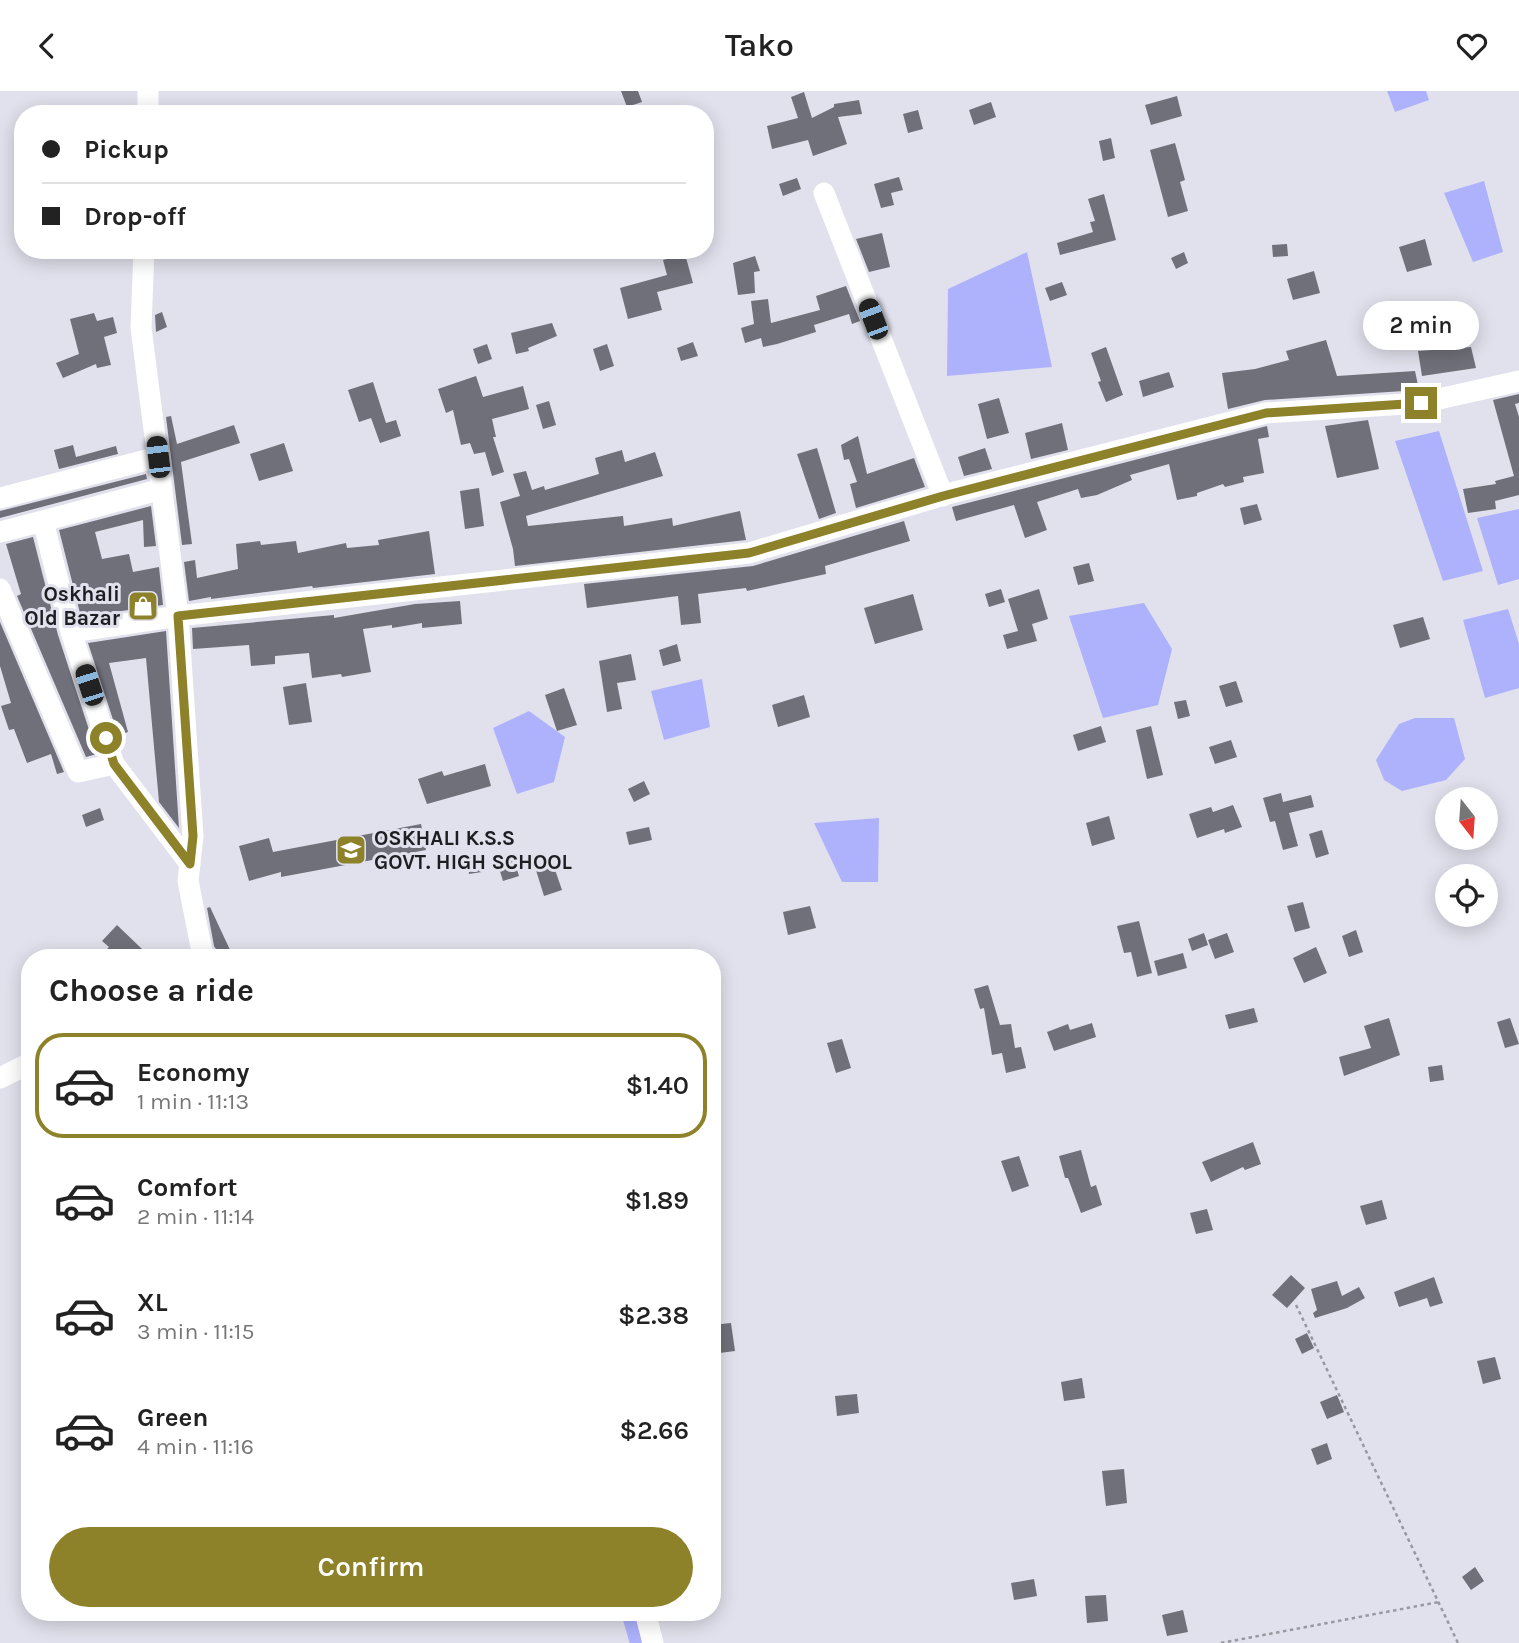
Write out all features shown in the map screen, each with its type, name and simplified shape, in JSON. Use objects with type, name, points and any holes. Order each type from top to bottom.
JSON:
[{"type":"street","points":[[824,193],[943,496]]},
{"type":"street","points":[[144,259],[141,328],[178,616],[193,836],[188,881],[201,949]]},
{"type":"street","points":[[71,632],[178,616],[749,553],[943,496],[1266,413],[1421,403],[1519,381]]},
{"type":"street","points":[[0,498],[158,457]]},
{"type":"street","points":[[0,532],[162,489]]},
{"type":"street","points":[[43,521],[71,632],[114,764],[190,864]]},
{"type":"street","points":[[0,589],[78,772],[114,764]]},
{"type":"street","points":[[0,1078],[21,1068]]},
{"type":"street","points":[[647,1621],[653,1643]]},
{"type":"path","points":[[1296,1305],[1458,1643]]},
{"type":"path","points":[[1221,1643],[1439,1602]]},
{"type":"water","points":[[1387,91],[1426,91],[1429,100],[1395,112]]},
{"type":"water","points":[[1484,181],[1503,252],[1473,262],[1444,193]]},
{"type":"water","points":[[1027,252],[1052,367],[947,376],[948,289]]},
{"type":"water","points":[[1439,431],[1483,571],[1443,581],[1395,441]]},
{"type":"water","points":[[1519,509],[1519,579],[1498,585],[1477,518]]},
{"type":"water","points":[[1144,603],[1172,649],[1158,705],[1103,718],[1069,616]]},
{"type":"water","points":[[1508,609],[1519,644],[1519,688],[1485,698],[1463,620]]},
{"type":"water","points":[[702,679],[710,727],[664,740],[651,691]]},
{"type":"water","points":[[529,711],[565,737],[554,782],[517,794],[493,728]]},
{"type":"water","points":[[1415,718],[1454,718],[1465,759],[1446,780],[1402,791],[1384,780],[1376,760],[1399,724]]},
{"type":"water","points":[[879,818],[878,882],[842,882],[814,823]]},
{"type":"building","points":[[621,91],[638,91],[642,102],[626,105]]},
{"type":"building","points":[[804,92],[812,118],[834,107],[834,104],[859,100],[862,114],[838,117],[847,144],[813,156],[808,140],[772,149],[767,126],[798,118],[791,97]]},
{"type":"building","points":[[1177,96],[1182,116],[1151,125],[1145,105]]},
{"type":"building","points":[[991,102],[996,117],[974,125],[969,110]]},
{"type":"building","points":[[918,110],[923,129],[908,133],[903,114]]},
{"type":"building","points":[[1111,138],[1115,158],[1103,161],[1099,141]]},
{"type":"building","points":[[1175,143],[1185,180],[1180,182],[1188,211],[1168,217],[1150,150]]},
{"type":"building","points":[[899,177],[903,190],[891,193],[894,205],[881,208],[874,184]]},
{"type":"building","points":[[797,178],[801,189],[783,196],[779,184]]},
{"type":"building","points":[[1104,194],[1116,240],[1060,255],[1057,243],[1093,232],[1090,222],[1095,221],[1088,199]]},
{"type":"building","points":[[882,233],[890,267],[869,272],[856,239]]},
{"type":"building","points":[[1425,239],[1432,265],[1407,272],[1399,247]]},
{"type":"building","points":[[1287,244],[1288,256],[1273,257],[1272,245]]},
{"type":"building","points":[[1184,252],[1188,263],[1176,269],[1171,258]]},
{"type":"building","points":[[755,256],[760,271],[754,272],[755,293],[738,295],[733,263]]},
{"type":"building","points":[[686,259],[693,283],[657,292],[662,310],[628,319],[620,288],[667,275],[663,260]]},
{"type":"building","points":[[1314,271],[1320,293],[1293,300],[1287,279]]},
{"type":"building","points":[[1062,282],[1067,295],[1050,301],[1045,288]]},
{"type":"building","points":[[846,286],[860,321],[852,324],[849,314],[814,325],[816,332],[777,344],[763,347],[761,338],[745,343],[741,328],[754,324],[751,301],[768,299],[771,323],[820,310],[816,296]]},
{"type":"building","points":[[162,312],[167,327],[156,332],[155,315]]},
{"type":"building","points":[[94,313],[97,321],[113,317],[117,333],[104,337],[111,365],[97,368],[96,364],[63,378],[56,363],[79,354],[70,319]]},
{"type":"building","points":[[552,323],[557,336],[528,348],[529,351],[516,354],[511,333]]},
{"type":"building","points":[[1326,340],[1337,376],[1415,371],[1419,390],[1265,400],[1228,409],[1222,373],[1255,369],[1289,360],[1286,351]]},
{"type":"building","points":[[693,342],[698,356],[681,361],[677,348]]},
{"type":"building","points":[[487,344],[492,359],[478,364],[473,349]]},
{"type":"building","points":[[607,344],[614,366],[600,371],[593,349]]},
{"type":"building","points":[[1106,347],[1123,395],[1106,402],[1091,353]]},
{"type":"building","points":[[1471,347],[1476,368],[1422,376],[1418,351]]},
{"type":"building","points":[[1169,372],[1174,387],[1143,397],[1139,381]]},
{"type":"building","points":[[476,376],[483,397],[523,386],[529,409],[492,419],[496,437],[493,437],[504,472],[492,476],[485,452],[474,454],[470,443],[461,445],[453,410],[446,413],[438,389]]},
{"type":"building","points":[[373,382],[386,423],[396,420],[401,436],[380,443],[371,418],[359,422],[348,390]]},
{"type":"building","points":[[1519,394],[1519,403],[1515,404],[1519,417],[1519,495],[1495,501],[1496,509],[1468,513],[1463,489],[1496,484],[1495,481],[1514,476],[1493,400]]},
{"type":"building","points":[[999,398],[1009,433],[987,439],[978,404]]},
{"type":"building","points":[[549,401],[556,425],[543,429],[536,405]]},
{"type":"building","points":[[171,416],[177,444],[234,425],[240,443],[181,462],[192,544],[182,545],[166,417]]},
{"type":"building","points":[[1368,420],[1379,469],[1337,478],[1325,426]]},
{"type":"building","points":[[1062,423],[1068,450],[1031,459],[1025,433]]},
{"type":"building","points":[[1267,426],[1269,437],[1258,439],[1264,473],[1243,477],[1244,482],[1225,487],[1223,484],[1197,493],[1197,496],[1177,500],[1169,464],[1130,475],[1132,480],[1097,495],[1081,498],[1078,489],[1037,502],[1047,530],[1025,538],[1014,505],[956,521],[952,507]]},
{"type":"building","points":[[858,436],[867,474],[914,458],[925,487],[856,508],[850,484],[857,482],[849,459],[844,460],[841,445]]},
{"type":"building","points":[[284,443],[293,471],[259,481],[250,454]]},
{"type":"building","points":[[73,445],[76,457],[116,446],[118,454],[59,469],[54,450]]},
{"type":"building","points":[[817,448],[836,513],[819,519],[797,454]]},
{"type":"building","points":[[985,448],[992,469],[964,476],[958,457]]},
{"type":"building","points":[[622,450],[625,462],[655,452],[663,476],[526,516],[528,526],[623,516],[624,526],[672,518],[673,526],[740,511],[746,540],[515,566],[500,502],[520,496],[513,474],[526,471],[532,490],[544,486],[545,490],[599,474],[595,458]]},
{"type":"building","points":[[146,474],[147,479],[0,518],[0,511]]},
{"type":"building","points":[[479,488],[484,526],[465,529],[460,491]]},
{"type":"building","points":[[1257,504],[1262,520],[1244,525],[1240,508]]},
{"type":"building","points":[[151,506],[156,546],[144,547],[143,520],[95,532],[102,559],[129,554],[133,572],[159,567],[163,605],[81,617],[59,530]]},
{"type":"building","points":[[904,521],[910,541],[825,566],[826,574],[747,591],[746,588],[698,594],[701,623],[681,625],[678,596],[587,608],[584,584],[753,566]]},
{"type":"building","points":[[429,531],[435,574],[189,601],[184,562],[195,560],[197,578],[238,569],[236,544],[260,541],[261,545],[296,541],[298,553],[346,543],[347,548],[379,545],[378,540]]},
{"type":"building","points":[[33,537],[58,635],[97,754],[86,757],[17,596],[21,594],[6,544]]},
{"type":"building","points":[[1089,563],[1094,581],[1078,585],[1073,567]]},
{"type":"building","points":[[1001,589],[1005,602],[989,607],[985,594]]},
{"type":"building","points":[[1039,589],[1048,619],[1032,624],[1037,641],[1007,649],[1003,635],[1018,631],[1008,599]]},
{"type":"building","points":[[913,594],[923,630],[875,644],[864,608]]},
{"type":"building","points":[[460,601],[462,624],[422,628],[422,623],[363,629],[371,672],[312,678],[309,653],[275,656],[275,664],[251,666],[249,645],[193,649],[192,628],[334,615],[334,618],[415,604]]},
{"type":"building","points":[[1423,617],[1430,639],[1400,648],[1393,625]]},
{"type":"building","points":[[0,622],[64,772],[57,774],[51,754],[27,763],[14,729],[9,730],[1,706],[11,703],[0,666]]},
{"type":"building","points":[[166,631],[179,828],[159,802],[146,658],[109,663],[128,732],[118,735],[88,643]]},
{"type":"building","points":[[677,644],[681,661],[663,666],[659,650]]},
{"type":"building","points":[[631,654],[636,680],[617,683],[622,709],[607,712],[599,661]]},
{"type":"building","points":[[1236,681],[1243,702],[1226,707],[1219,686]]},
{"type":"building","points":[[306,683],[312,722],[289,725],[283,687]]},
{"type":"building","points":[[564,688],[577,725],[557,731],[545,695]]},
{"type":"building","points":[[804,695],[810,717],[778,727],[772,705]]},
{"type":"building","points":[[1186,700],[1190,716],[1178,719],[1174,702]]},
{"type":"building","points":[[1101,726],[1106,742],[1078,751],[1073,735]]},
{"type":"building","points":[[1151,726],[1163,775],[1147,779],[1136,730]]},
{"type":"building","points":[[1231,740],[1237,757],[1215,764],[1209,747]]},
{"type":"building","points":[[485,764],[491,786],[427,804],[418,779],[442,771],[444,776]]},
{"type":"building","points":[[644,781],[650,794],[634,802],[628,789]]},
{"type":"building","points":[[1281,793],[1283,802],[1311,795],[1314,807],[1289,813],[1298,846],[1283,850],[1275,821],[1270,822],[1263,798]]},
{"type":"building","points":[[1233,805],[1242,827],[1225,833],[1224,829],[1197,838],[1189,814],[1211,807],[1213,812]]},
{"type":"building","points":[[100,808],[104,820],[86,827],[82,815]]},
{"type":"building","points":[[1109,816],[1115,839],[1092,846],[1086,823]]},
{"type":"building","name":"OSKHALI K.S.S GOVT. HIGH SCHOOL","points":[[421,824],[426,850],[281,877],[281,872],[249,881],[239,846],[269,838],[273,852]]},
{"type":"building","points":[[649,827],[652,840],[629,845],[626,832]]},
{"type":"building","points":[[1322,830],[1329,854],[1316,858],[1309,834]]},
{"type":"building","points":[[480,854],[482,872],[469,874],[467,856]]},
{"type":"building","points":[[514,860],[519,876],[503,881],[498,865]]},
{"type":"building","points":[[552,861],[562,890],[544,896],[535,867]]},
{"type":"building","points":[[1303,902],[1310,928],[1295,932],[1287,906]]},
{"type":"building","points":[[810,906],[816,928],[788,935],[783,912]]},
{"type":"building","points":[[210,907],[230,949],[216,949],[214,946],[207,908]]},
{"type":"building","points":[[1139,921],[1152,973],[1137,977],[1131,952],[1124,953],[1117,926]]},
{"type":"building","points":[[117,925],[142,949],[107,949],[109,947],[102,941]]},
{"type":"building","points":[[1356,930],[1363,952],[1349,957],[1342,936]]},
{"type":"building","points":[[1204,933],[1208,945],[1192,951],[1188,939]]},
{"type":"building","points":[[1227,933],[1234,952],[1215,959],[1208,940]]},
{"type":"building","points":[[1316,947],[1327,973],[1304,983],[1293,958]]},
{"type":"building","points":[[1183,953],[1187,968],[1158,976],[1154,961]]},
{"type":"building","points":[[988,985],[1000,1025],[1011,1024],[1015,1048],[1021,1047],[1026,1068],[1006,1073],[1002,1053],[992,1055],[984,1008],[980,1009],[974,989]]},
{"type":"building","points":[[1254,1008],[1258,1022],[1229,1029],[1225,1015]]},
{"type":"building","points":[[1389,1018],[1400,1055],[1344,1076],[1339,1057],[1371,1048],[1364,1026]]},
{"type":"building","points":[[1510,1018],[1519,1044],[1505,1048],[1497,1022]]},
{"type":"building","points":[[1092,1023],[1096,1037],[1054,1051],[1047,1032],[1068,1024],[1070,1030]]},
{"type":"building","points":[[842,1039],[851,1068],[836,1073],[827,1043]]},
{"type":"building","points":[[1442,1065],[1444,1080],[1430,1082],[1428,1067]]},
{"type":"building","points":[[1253,1142],[1261,1164],[1245,1170],[1243,1167],[1211,1182],[1202,1162]]},
{"type":"building","points":[[1081,1150],[1091,1187],[1096,1185],[1102,1205],[1081,1213],[1068,1178],[1065,1178],[1059,1156]]},
{"type":"building","points":[[1019,1156],[1029,1186],[1012,1192],[1001,1161]]},
{"type":"building","points":[[1382,1200],[1387,1219],[1366,1225],[1360,1206]]},
{"type":"building","points":[[1207,1209],[1213,1230],[1196,1234],[1190,1213]]},
{"type":"building","points":[[1291,1275],[1305,1288],[1287,1308],[1272,1295]]},
{"type":"building","points":[[1434,1277],[1443,1303],[1430,1307],[1427,1298],[1399,1307],[1394,1292]]},
{"type":"building","points":[[1337,1281],[1342,1296],[1359,1287],[1365,1298],[1347,1308],[1315,1318],[1313,1313],[1317,1310],[1311,1289]]},
{"type":"building","points":[[731,1323],[735,1351],[721,1353],[721,1324]]},
{"type":"building","points":[[1307,1333],[1314,1348],[1302,1354],[1295,1339]]},
{"type":"building","points":[[1495,1357],[1501,1379],[1483,1384],[1477,1361]]},
{"type":"building","points":[[1082,1378],[1085,1398],[1064,1401],[1061,1382]]},
{"type":"building","points":[[857,1394],[859,1413],[837,1416],[835,1396]]},
{"type":"building","points":[[1337,1395],[1344,1412],[1327,1419],[1320,1402]]},
{"type":"building","points":[[1327,1443],[1332,1459],[1317,1465],[1311,1449]]},
{"type":"building","points":[[1124,1469],[1127,1503],[1106,1506],[1102,1471]]},
{"type":"building","points":[[1475,1567],[1484,1581],[1471,1590],[1462,1577]]},
{"type":"building","points":[[1034,1579],[1037,1596],[1014,1600],[1011,1583]]},
{"type":"building","points":[[1106,1595],[1108,1621],[1087,1623],[1085,1596]]},
{"type":"building","points":[[1183,1610],[1188,1632],[1167,1636],[1162,1615]]},
{"type":"waterway","points":[[632,1621],[638,1643]]},
{"type":"place","name":"Oskhali Old Bazar","points":[[143,606]]},
{"type":"place","name":"OSKHALI K.S.S GOVT. HIGH SCHOOL","points":[[351,850]]},
{"type":"route","points":[[106,738],[114,764],[190,864],[193,836],[178,616],[749,553],[943,496],[1266,413],[1421,403]]}]
